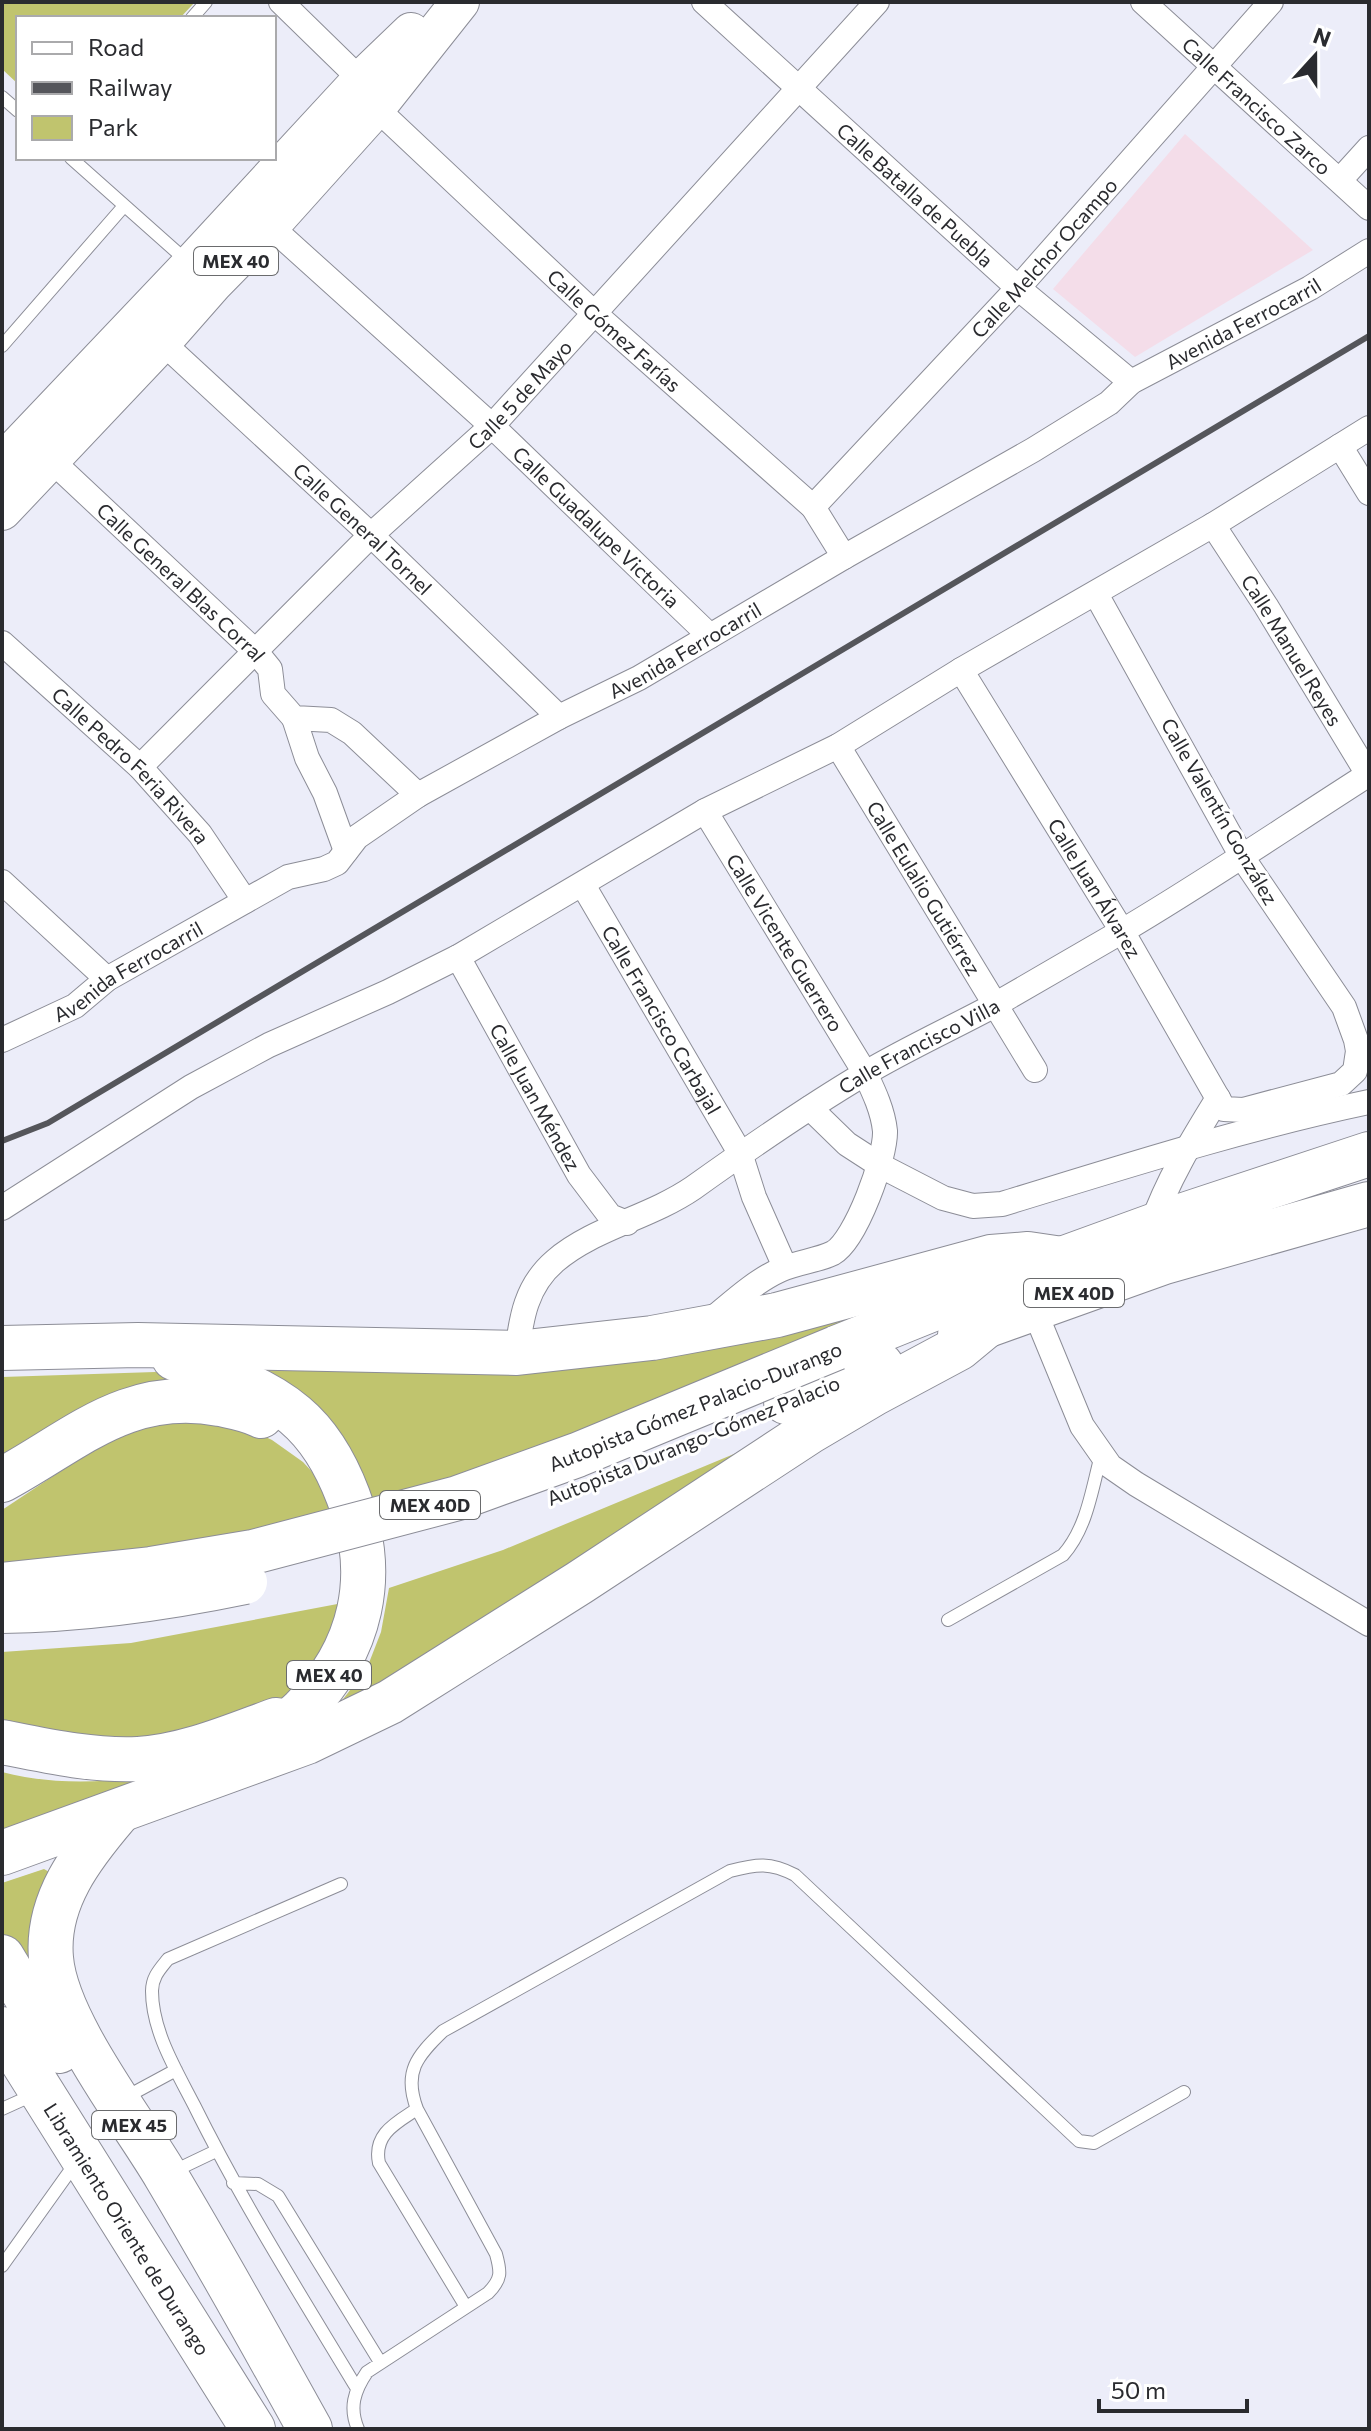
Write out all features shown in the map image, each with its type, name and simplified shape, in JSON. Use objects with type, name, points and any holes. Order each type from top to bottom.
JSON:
[{"type":"highway","name":"Autopista Gómez Palacio-Durango","points":[[2,1585],[151,1569],[253,1552],[458,1498],[577,1455],[1062,1259],[1369,1154]]},
{"type":"highway","name":"Autopista Durango-Gómez Palacio","points":[[2,1611],[57,1610],[160,1599],[305,1570],[447,1531],[531,1504],[1033,1307],[1164,1262],[1369,1204]]},
{"type":"highway","points":[[138,1345],[517,1353],[700,1330],[792,1311],[991,1257],[1028,1254],[1062,1259]]},
{"type":"highway","points":[[135,1807],[307,1742],[390,1702],[809,1432],[959,1348],[988,1324]]},
{"type":"highway","name":"MEX 40","points":[[2,1348],[138,1345],[252,1387],[285,1406],[311,1431],[338,1469],[354,1511],[363,1559],[364,1591],[357,1624],[343,1655],[301,1711],[248,1749],[135,1807],[2,1853]]},
{"type":"highway","name":"MEX 40","points":[[6,1478],[63,1441],[113,1414],[155,1403],[200,1401],[250,1410],[293,1432],[338,1469]]},
{"type":"highway","points":[[2,1742],[91,1758],[140,1759],[215,1742],[301,1711]]},
{"type":"highway","name":"MEX 45","points":[[135,1807],[71,1873],[61,1897],[52,1933],[51,1959],[59,1992],[71,2020],[165,2175],[310,2429]]},
{"type":"highway","points":[[2,1957],[79,2084],[277,2429]]},
{"type":"highway","name":"Libramiento Oriente de Durango","points":[[6,2044],[41,2091],[253,2429]]},
{"type":"main road","name":"MEX 40","points":[[2,511],[162,342],[202,274],[270,226],[427,17],[447,2]]},
{"type":"main road","name":"MEX 40","points":[[2,463],[202,274],[369,94],[460,2]]},
{"type":"street","name":"Calle Gómez Farías","points":[[281,2],[369,94],[594,313],[813,507],[844,557]]},
{"type":"street","name":"Calle Batalla de Puebla","points":[[704,2],[1018,288],[1131,382]]},
{"type":"street","name":"Calle 5 de Mayo","points":[[140,767],[257,653],[371,535],[492,426],[877,2]]},
{"type":"street","name":"Calle Francisco Zarco","points":[[1143,2],[1369,208]]},
{"type":"street","name":"Calle Melchor Ocampo","points":[[813,507],[1018,288],[1271,2]]},
{"type":"street","points":[[1340,180],[1369,148]]},
{"type":"street","name":"Calle Guadalupe Victoria","points":[[270,226],[492,426],[710,636]]},
{"type":"street","name":"Avenida Ferrocarril","points":[[2,1040],[75,1006],[107,979],[288,877],[337,863],[357,837],[418,795],[559,717],[639,678],[1083,420],[1109,403],[1131,382],[1310,288],[1369,251]]},
{"type":"street","name":"Calle General Tornel","points":[[162,342],[371,535],[559,717]]},
{"type":"street","points":[[2,1208],[191,1087],[269,1045],[458,957],[705,811],[838,746],[961,670],[1213,525],[1369,428]]},
{"type":"street","points":[[1340,446],[1369,493]]},
{"type":"street","name":"Calle General Blas Corral","points":[[50,459],[257,653],[270,669],[273,694],[294,718],[307,758],[325,793],[346,851]]},
{"type":"street","name":"Calle Manuel Reyes","points":[[1213,525],[1369,775]]},
{"type":"street","name":"Calle Valentín González","points":[[1096,594],[1242,857],[1344,1007],[1358,1051],[1351,1075],[1358,1104]]},
{"type":"street","name":"Calle Pedro Feria Rivera","points":[[2,643],[140,767],[200,834],[245,901]]},
{"type":"street","name":"Calle Juan Álvarez","points":[[961,670],[1178,1024],[1221,1104]]},
{"type":"street","points":[[294,718],[331,720],[352,733],[418,795]]},
{"type":"street","name":"Calle Eulalio Gutiérrez","points":[[838,746],[1035,1070]]},
{"type":"street","name":"Calle Francisco Villa","points":[[517,1353],[521,1314],[541,1275],[556,1260],[594,1235],[656,1211],[865,1073],[995,1005],[1122,931],[1369,775]]},
{"type":"street","name":"Calle Vicente Guerrero","points":[[700,1330],[759,1282],[785,1267],[833,1252],[841,1246],[864,1206],[881,1166],[884,1148],[881,1109],[865,1073],[705,811]]},
{"type":"street","points":[[2,882],[107,979]]},
{"type":"street","name":"Calle Francisco Carbajal","points":[[583,885],[740,1153],[754,1197],[785,1267]]},
{"type":"street","name":"Calle Juan Méndez","points":[[458,957],[579,1175],[610,1216],[627,1223]]},
{"type":"street","points":[[1151,1227],[1159,1203],[1186,1149],[1221,1104],[1243,1110],[1351,1075]]},
{"type":"street","points":[[810,1108],[847,1144],[881,1166],[943,1198],[973,1206],[1002,1204],[1186,1149],[1358,1104]]},
{"type":"street","points":[[1033,1307],[1082,1426],[1110,1466],[1369,1624]]},
{"type":"lane","points":[[73,160],[202,274]]},
{"type":"lane","points":[[2,346],[124,206]]},
{"type":"lane","points":[[948,1620],[1063,1555],[1082,1525],[1101,1455]]},
{"type":"lane","points":[[358,2429],[353,2403],[356,2387],[367,2372],[466,2307],[499,2282],[501,2271],[496,2254],[409,2089],[423,2050],[443,2031],[730,1871],[752,1865],[775,1865],[795,1875],[1079,2141],[1094,2143],[1184,2092]]},
{"type":"lane","points":[[341,1884],[168,1959],[157,1973],[152,1987],[153,2004],[167,2052],[216,2151],[356,2387]]},
{"type":"lane","points":[[119,2101],[176,2070]]},
{"type":"lane","points":[[2,2109],[41,2091]]},
{"type":"lane","points":[[417,2109],[386,2130],[379,2142],[379,2163],[466,2307]]},
{"type":"lane","points":[[165,2175],[216,2151]]},
{"type":"lane","points":[[2,2266],[81,2155]]},
{"type":"lane","points":[[233,2183],[258,2184],[278,2196],[380,2362]]},
{"type":"shaded area","points":[[1185,134],[1313,250],[1135,357],[1053,289]]},
{"type":"green space","points":[[2,2],[195,2],[182,16],[16,16],[16,82],[2,69]]},
{"type":"green space","points":[[980,1282],[372,1510],[231,1361],[332,1366]]},
{"type":"green space","points":[[155,1372],[193,1378],[213,1390],[2,1472],[2,1377]]},
{"type":"green space","points":[[823,1417],[317,1733],[367,1668],[381,1632],[389,1588],[503,1550]]},
{"type":"green space","points":[[167,1418],[238,1424],[272,1440],[303,1462],[328,1489],[343,1520],[2,1577],[2,1510],[94,1449],[132,1428]]},
{"type":"green space","points":[[348,1602],[305,1690],[204,1742],[2,1744],[2,1652],[131,1643]]},
{"type":"green space","points":[[196,1770],[2,1840],[2,1772],[50,1780],[99,1781]]},
{"type":"green space","points":[[44,1869],[51,1873],[36,1979],[2,1944],[2,1883]]},
{"type":"railway","points":[[2,1141],[48,1123],[1369,336]]}]
